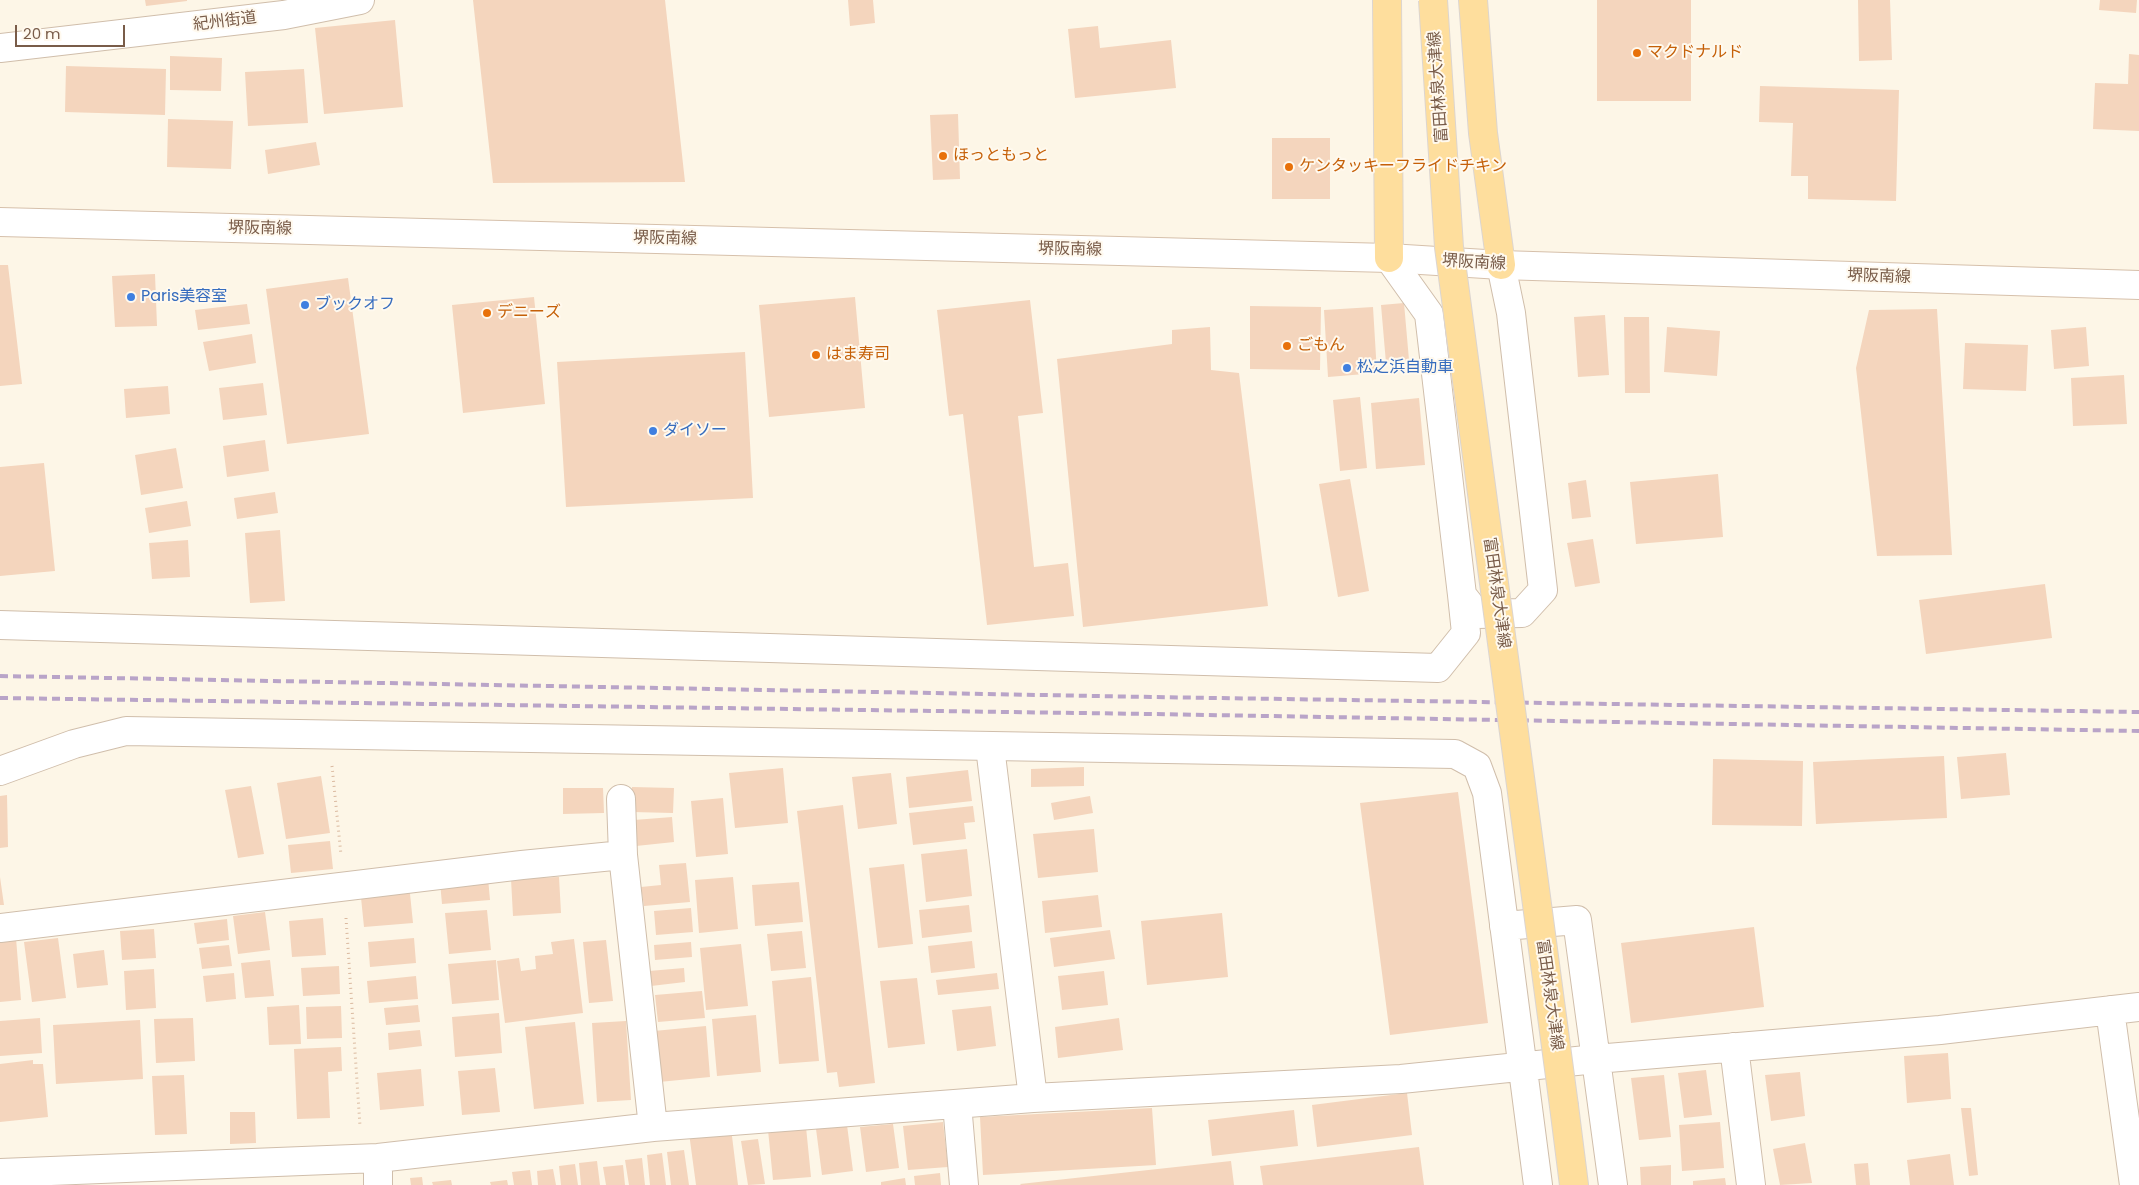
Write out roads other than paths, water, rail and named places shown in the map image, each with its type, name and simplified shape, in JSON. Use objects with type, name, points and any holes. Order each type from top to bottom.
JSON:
[{"type":"main road","points":[[1387,0],[1389,258]]},
{"type":"main road","name":"富田林泉大津線","points":[[1433,0],[1449,247],[1574,1185]]},
{"type":"main road","points":[[1473,0],[1483,134],[1501,265]]},
{"type":"street","name":"紀州街道","points":[[0,48],[284,7],[360,0]]},
{"type":"street","name":"堺阪南線","points":[[0,222],[1389,258],[1501,265],[2139,285]]},
{"type":"street","points":[[0,625],[1438,668],[1466,633],[1429,314],[1389,258]]},
{"type":"street","points":[[1462,595],[1477,614],[1522,613],[1543,590],[1511,313],[1501,265]]},
{"type":"street","points":[[0,771],[74,744],[126,732],[1455,754],[1478,766],[1487,793],[1538,1185]]},
{"type":"street","points":[[990,747],[1033,1098]]},
{"type":"street","points":[[621,799],[623,856],[653,1127]]},
{"type":"street","points":[[0,928],[522,865],[623,856]]},
{"type":"street","points":[[1504,926],[1577,920],[1613,1185]]},
{"type":"street","points":[[0,1174],[378,1158],[653,1127],[1033,1098],[1401,1079],[1596,1059],[1940,1030],[2139,1007]]},
{"type":"street","points":[[2110,1010],[2134,1185]]},
{"type":"street","points":[[1734,1047],[1751,1185]]},
{"type":"street","points":[[957,1104],[964,1185]]},
{"type":"street","points":[[378,1158],[378,1185]]},
{"type":"railway","points":[[0,676],[1151,697],[2139,712]]},
{"type":"railway","points":[[0,698],[1151,714],[2139,731]]},
{"type":"place","name":"マクドナルド","points":[[1637,53]]},
{"type":"place","name":"ほっともっと","points":[[943,156]]},
{"type":"place","name":"ケンタッキーフライドチキン","points":[[1289,167]]},
{"type":"place","name":"Paris美容室","points":[[131,297]]},
{"type":"place","name":"ブックオフ","points":[[305,305]]},
{"type":"place","name":"デニーズ","points":[[487,313]]},
{"type":"place","name":"ごもん","points":[[1287,346]]},
{"type":"place","name":"はま寿司","points":[[816,355]]},
{"type":"place","name":"松之浜自動車","points":[[1347,368]]},
{"type":"place","name":"ダイソー","points":[[653,431]]}]
